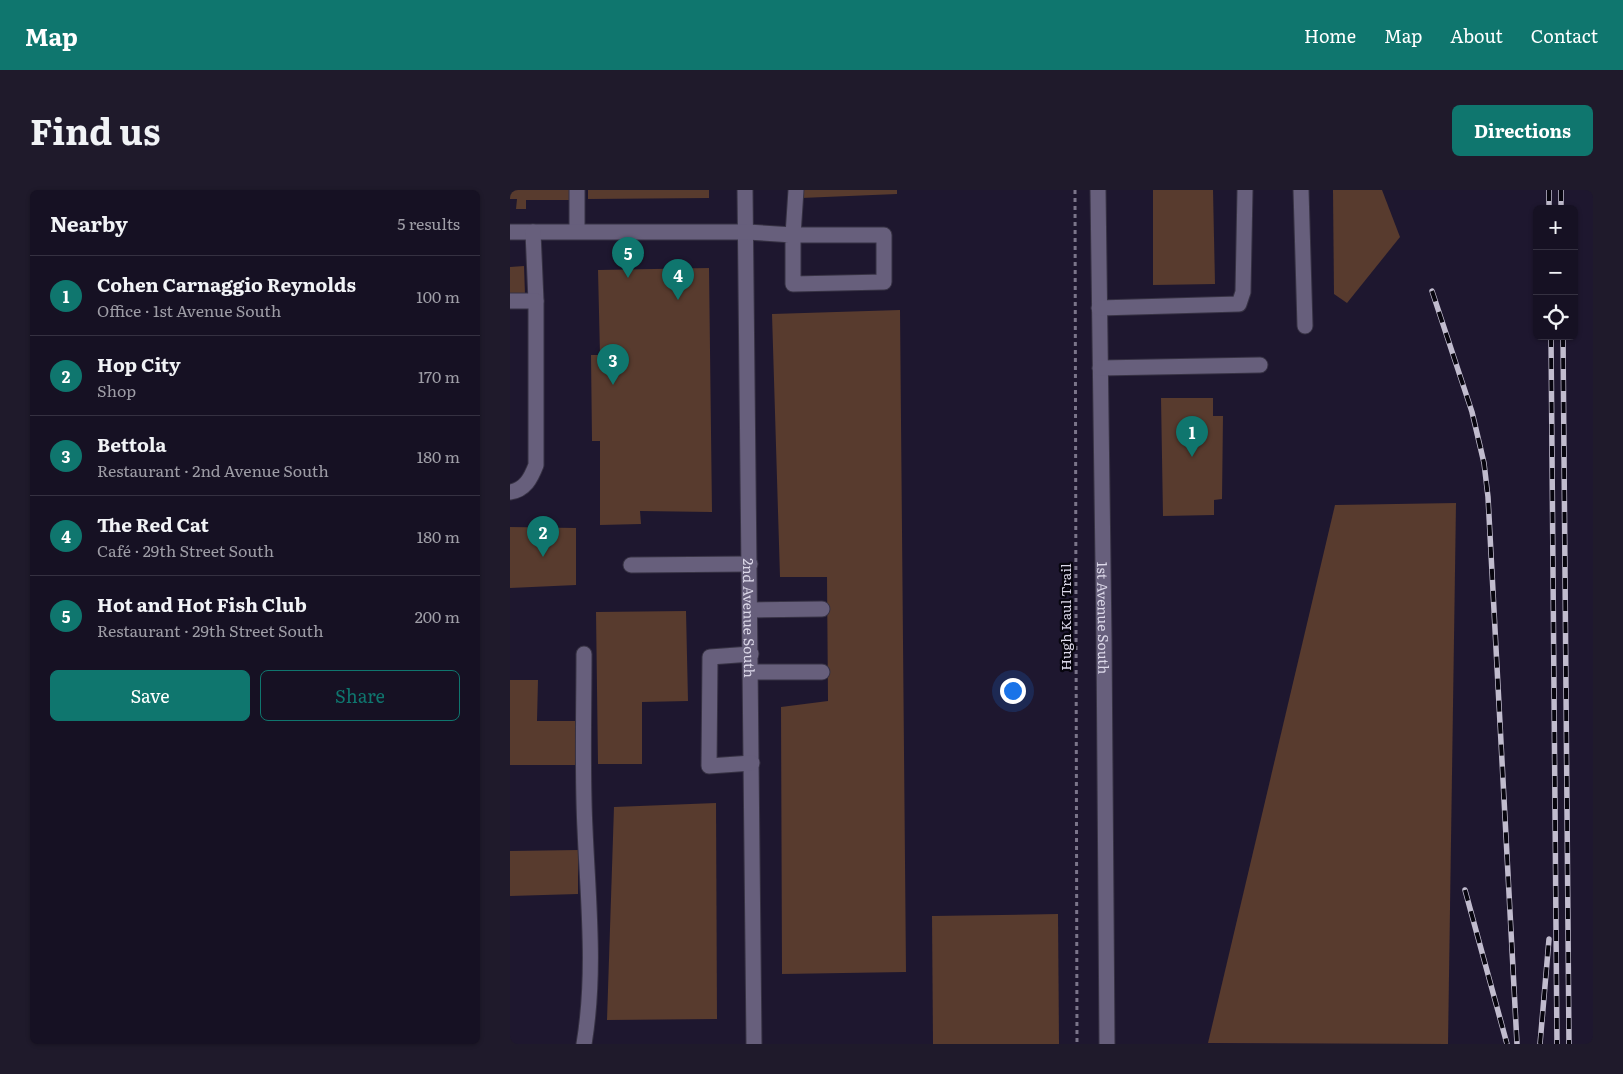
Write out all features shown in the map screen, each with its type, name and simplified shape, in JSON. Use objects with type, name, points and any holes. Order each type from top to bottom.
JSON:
[{"type":"street","points":[[577,190],[577,231]]},
{"type":"street","name":"2nd Avenue South","points":[[745,190],[747,232],[754,1044]]},
{"type":"street","points":[[510,232],[747,232],[792,235],[884,235],[884,282],[793,284],[792,235],[796,190]]},
{"type":"street","name":"1st Avenue South","points":[[1098,190],[1107,1044]]},
{"type":"street","points":[[1099,308],[1239,304],[1243,292],[1245,190]]},
{"type":"street","points":[[1301,190],[1305,326]]},
{"type":"street","points":[[510,492],[522,488],[530,479],[536,465],[536,301],[533,232]]},
{"type":"street","points":[[510,301],[536,301]]},
{"type":"street","points":[[1100,368],[1260,365]]},
{"type":"street","points":[[631,565],[750,564]]},
{"type":"street","points":[[750,610],[822,609]]},
{"type":"street","points":[[584,654],[584,827],[591,922],[589,1015],[584,1044]]},
{"type":"street","points":[[751,654],[710,657],[709,766],[752,763]]},
{"type":"street","points":[[751,672],[822,672]]},
{"type":"path","name":"Hugh Kaul Trail","points":[[1075,190],[1078,1044]]},
{"type":"building","points":[[510,190],[572,190],[572,200],[526,200],[526,209],[516,209],[517,199],[510,199]]},
{"type":"building","points":[[588,190],[709,190],[709,198],[588,199]]},
{"type":"building","points":[[801,190],[897,190],[897,194],[801,198]]},
{"type":"building","points":[[1153,190],[1213,190],[1215,284],[1153,285]]},
{"type":"building","points":[[1333,190],[1382,190],[1400,237],[1347,303],[1334,294]]},
{"type":"building","points":[[524,266],[525,295],[510,296],[510,267]]},
{"type":"building","points":[[709,268],[712,512],[640,511],[641,524],[600,525],[600,441],[592,441],[591,355],[600,355],[598,270]]},
{"type":"building","points":[[900,310],[906,972],[782,974],[781,707],[828,701],[827,577],[780,577],[772,314]]},
{"type":"building","points":[[1161,398],[1213,398],[1213,416],[1223,416],[1222,499],[1214,500],[1214,515],[1163,516]]},
{"type":"building","points":[[1456,503],[1448,1044],[1208,1043],[1335,505]]},
{"type":"building","points":[[510,527],[576,528],[576,585],[510,588]]},
{"type":"building","points":[[686,611],[688,701],[642,702],[642,764],[598,764],[596,612]]},
{"type":"building","points":[[510,680],[538,680],[537,721],[575,721],[575,765],[510,765]]},
{"type":"building","points":[[716,803],[717,1019],[607,1020],[614,807]]},
{"type":"building","points":[[578,850],[578,894],[510,896],[510,851]]},
{"type":"building","points":[[1058,914],[1059,1044],[933,1044],[932,916]]},
{"type":"railway","points":[[1549,190],[1549,205]]},
{"type":"railway","points":[[1561,190],[1561,205]]},
{"type":"railway","points":[[1432,291],[1472,412],[1484,463],[1488,497],[1517,1044]]},
{"type":"railway","points":[[1551,340],[1557,1044]]},
{"type":"railway","points":[[1563,340],[1569,1044]]},
{"type":"railway","points":[[1465,890],[1507,1044]]},
{"type":"railway","points":[[1540,1044],[1549,939]]},
{"type":"place","name":"Hot and Hot Fish Club","points":[[628,278]]},
{"type":"place","name":"The Red Cat","points":[[678,300]]},
{"type":"place","name":"Bettola","points":[[613,385]]},
{"type":"place","name":"Cohen Carnaggio Reynolds","points":[[1192,457]]},
{"type":"place","name":"Hop City","points":[[543,557]]}]
